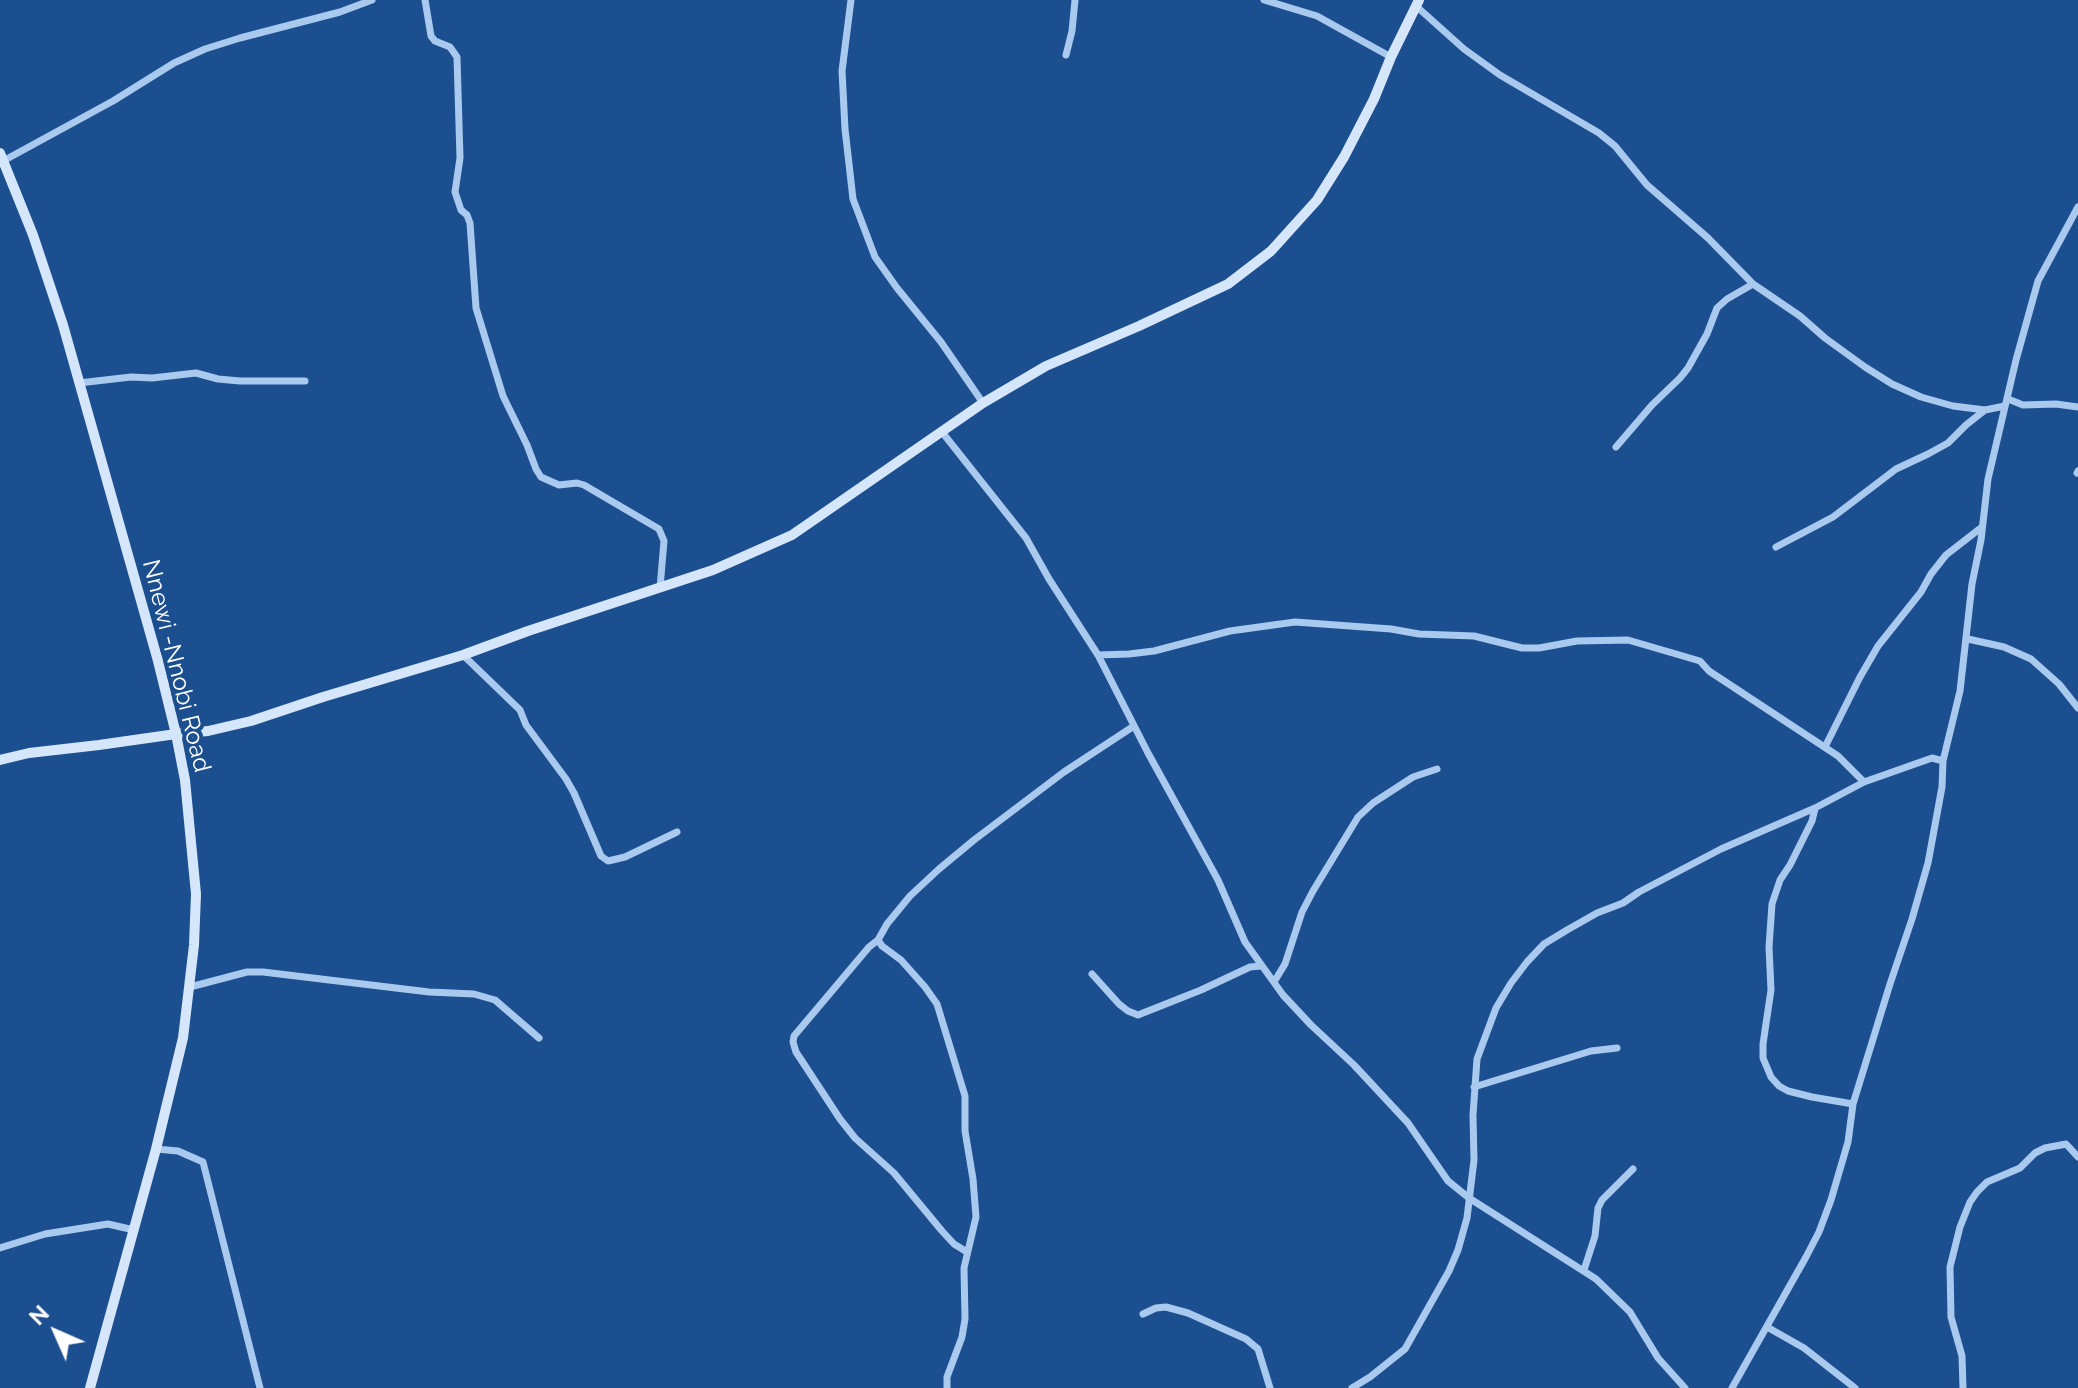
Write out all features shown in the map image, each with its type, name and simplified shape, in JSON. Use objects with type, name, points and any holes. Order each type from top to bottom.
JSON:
[{"type":"street","points":[[2,157],[113,101],[174,63],[205,49],[340,12],[372,0]]},
{"type":"street","points":[[425,0],[431,36],[450,47],[457,57],[460,158],[455,192],[461,210],[470,223],[476,308],[503,396],[541,477],[559,485],[584,485],[659,529],[664,541],[660,588]]},
{"type":"street","points":[[851,0],[842,71],[853,199],[875,257],[941,342],[983,403]]},
{"type":"street","points":[[1066,55],[1075,0]]},
{"type":"street","points":[[1264,0],[1317,16],[1391,57]]},
{"type":"street","points":[[0,760],[29,753],[208,731],[251,721],[463,655],[713,570],[792,535],[983,403],[1046,366],[1228,284],[1271,251],[1317,200],[1344,157],[1418,3],[1464,49],[1500,75],[1599,133],[1615,146],[1647,185],[1708,238],[1753,284],[1865,367],[1921,397],[1953,406],[1985,410]]},
{"type":"street","name":"Nnewi -Nnobi Road","points":[[2,157],[33,235],[63,325],[158,661],[185,780],[196,894],[194,945],[183,1038],[156,1149],[90,1388]]},
{"type":"street","points":[[1732,1388],[1819,1232],[1848,1142],[1853,1104],[1928,863],[1942,787],[1943,761],[1960,691],[1988,479],[2016,360],[2038,281],[2074,223],[2078,207]]},
{"type":"street","points":[[1616,447],[1688,368],[1717,308],[1753,284]]},
{"type":"street","points":[[79,383],[196,373],[240,381],[305,381]]},
{"type":"street","points":[[1776,547],[1833,517],[1896,469],[1948,443],[1985,410],[2006,402],[2078,407]]},
{"type":"street","points":[[942,432],[1026,538],[1098,655],[1218,880],[1245,942],[1261,966],[1311,1025],[1354,1065],[1408,1123],[1448,1181],[1545,1248],[1584,1270],[1630,1312],[1658,1358],[1685,1388]]},
{"type":"street","points":[[1825,747],[1878,646],[1946,555],[1982,527]]},
{"type":"street","points":[[1098,655],[1142,653],[1230,631],[1295,622],[1419,634],[1466,635],[1522,648],[1577,641],[1628,640],[1700,661],[1709,671],[1825,747],[1848,764],[1864,782]]},
{"type":"street","points":[[1968,639],[2004,647],[2031,659],[2059,684],[2078,708]]},
{"type":"street","points":[[463,655],[520,710],[526,725],[574,793],[601,856],[608,861],[625,857],[677,832]]},
{"type":"street","points":[[967,1252],[954,1244],[905,1184],[855,1138],[794,1046],[794,1036],[878,940],[910,896],[974,840],[1064,772],[1134,726]]},
{"type":"street","points":[[1352,1388],[1405,1349],[1458,1250],[1465,1226],[1474,1160],[1477,1059],[1496,1008],[1527,962],[1544,944],[1597,913],[1623,903],[1712,854],[1815,808],[1864,782],[1932,758],[1943,761]]},
{"type":"street","points":[[1274,982],[1285,964],[1307,902],[1358,817],[1373,803],[1413,777],[1437,769]]},
{"type":"street","points":[[1815,808],[1805,835],[1780,880],[1772,904],[1769,947],[1771,990],[1763,1058],[1771,1077],[1788,1091],[1853,1104]]},
{"type":"street","points":[[878,940],[901,960],[937,1004],[965,1096],[965,1131],[976,1217],[964,1268],[965,1319],[962,1337],[947,1377],[947,1388]]},
{"type":"street","points":[[1092,974],[1119,1004],[1138,1015],[1250,967],[1261,966]]},
{"type":"street","points":[[190,987],[247,972],[263,972],[429,992],[474,994],[495,1000],[539,1038]]},
{"type":"street","points":[[1474,1087],[1591,1051],[1617,1048]]},
{"type":"street","points":[[1963,1388],[1962,1356],[1951,1317],[1950,1267],[1970,1202],[1987,1182],[2020,1168],[2045,1148],[2066,1144],[2078,1157]]},
{"type":"street","points":[[156,1149],[178,1151],[203,1162],[260,1388]]},
{"type":"street","points":[[1584,1270],[1595,1236],[1598,1208],[1633,1169]]},
{"type":"street","points":[[0,1248],[45,1234],[108,1224],[134,1230]]},
{"type":"street","points":[[1143,1314],[1166,1307],[1188,1313],[1246,1339],[1258,1349],[1270,1388]]},
{"type":"street","points":[[1767,1327],[1804,1348],[1855,1388]]}]
